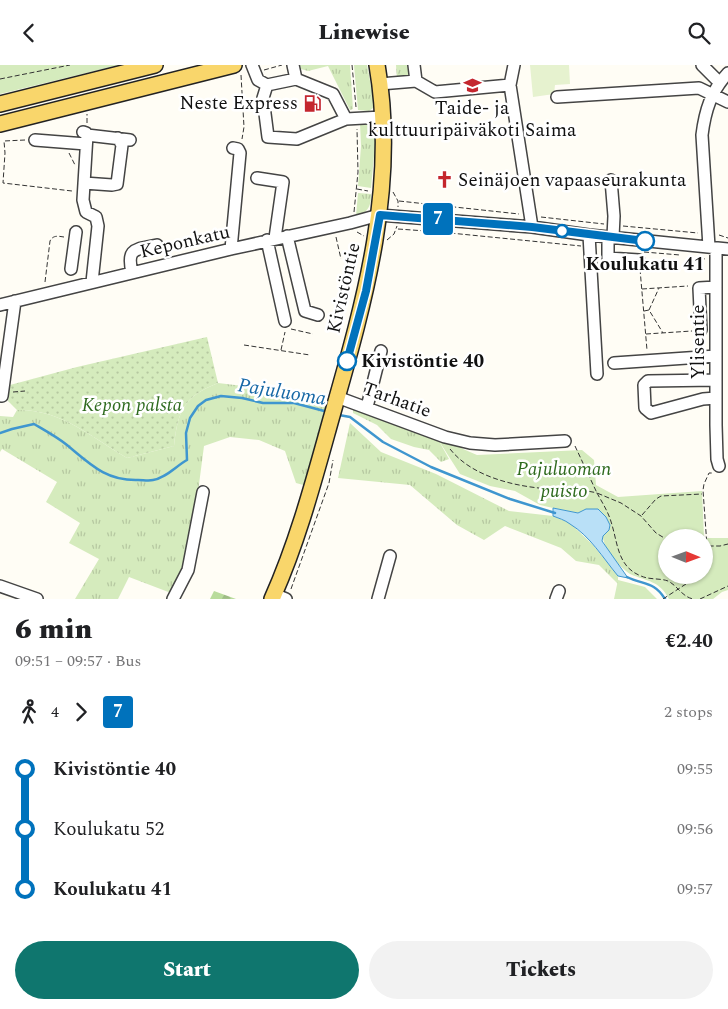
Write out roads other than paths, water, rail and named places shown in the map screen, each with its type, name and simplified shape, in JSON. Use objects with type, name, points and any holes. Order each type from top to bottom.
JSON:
[{"type":"main road","points":[[0,104],[155,65]]},
{"type":"main road","name":"Kivistöntie","points":[[281,596],[382,239],[380,215],[383,154],[382,117],[380,84],[376,65]]},
{"type":"main road","points":[[1,130],[237,70]]},
{"type":"street","points":[[252,65],[258,80],[266,85],[296,79],[333,95],[351,118]]},
{"type":"street","points":[[293,65],[296,79]]},
{"type":"street","points":[[414,65],[416,81]]},
{"type":"street","points":[[514,65],[510,85],[532,221]]},
{"type":"street","points":[[702,65],[719,82]]},
{"type":"street","name":"Ylisentie","points":[[714,469],[717,459],[716,263],[712,247],[702,135],[704,117],[712,94],[719,82],[728,73]]},
{"type":"street","points":[[380,84],[416,81],[435,92],[510,85]]},
{"type":"street","points":[[266,85],[263,98],[268,137],[297,139],[351,118],[382,117]]},
{"type":"street","points":[[557,97],[699,87],[728,102]]},
{"type":"street","points":[[86,137],[84,204],[86,212],[98,220],[92,282]]},
{"type":"street","points":[[35,140],[69,143],[86,137],[130,140]]},
{"type":"street","points":[[83,188],[117,184],[122,145],[118,139]]},
{"type":"street","points":[[231,249],[236,150]]},
{"type":"street","points":[[257,178],[283,181],[271,239],[285,321]]},
{"type":"street","points":[[610,180],[614,216],[608,259],[638,260]]},
{"type":"street","name":"Keponkatu","points":[[0,305],[271,239],[334,227],[380,215],[532,221],[589,235],[728,249]]},
{"type":"street","points":[[71,269],[75,235],[96,243]]},
{"type":"street","points":[[589,235],[597,374]]},
{"type":"street","points":[[287,236],[305,311],[318,315]]},
{"type":"street","points":[[132,272],[130,254],[133,251],[157,245]]},
{"type":"street","points":[[702,330],[699,288],[716,287]]},
{"type":"street","points":[[2,394],[16,301]]},
{"type":"street","points":[[716,312],[728,312]]},
{"type":"street","points":[[716,339],[728,339]]},
{"type":"street","points":[[367,407],[381,351]]},
{"type":"street","points":[[614,363],[716,356]]},
{"type":"street","points":[[702,380],[703,399]]},
{"type":"street","points":[[716,380],[648,381],[644,385],[645,408],[651,413],[728,393]]},
{"type":"street","name":"Tarhatie","points":[[336,400],[367,407],[445,437],[470,443],[495,445],[565,441]]},
{"type":"street","points":[[716,436],[728,444]]},
{"type":"street","points":[[173,599],[188,570],[203,491]]},
{"type":"street","points":[[378,599],[390,556]]},
{"type":"street","points":[[0,586],[37,599]]},
{"type":"water","points":[[553,508],[578,513],[586,509],[598,509],[606,517],[610,525],[602,541],[628,578],[618,576],[590,541],[577,529],[566,521],[553,516]]},
{"type":"waterway","name":"Pajuluoma","points":[[0,433],[34,424],[59,439],[99,470],[127,480],[150,480],[162,477],[187,460],[186,433],[190,418],[198,406],[206,400],[221,396],[263,403],[294,403],[328,412]]},
{"type":"waterway","name":"Pajuluoma","points":[[339,415],[350,417],[383,442],[431,467],[510,499],[555,513]]},
{"type":"waterway","name":"Pajuluoma","points":[[627,577],[652,586],[665,599]]},
{"type":"place","name":"Taide- ja kulttuuripäiväkoti Saima","points":[[472,85]]},
{"type":"place","name":"Neste Express","points":[[312,103]]},
{"type":"place","name":"Seinäjoen vapaaseurakunta","points":[[444,180]]},
{"type":"place","name":"Koulukatu 41","points":[[645,241]]},
{"type":"place","name":"Kivistöntie 40","points":[[347,361]]},
{"type":"park label","name":"Kepon palsta","points":[[132,405]]},
{"type":"park label","name":"Pajuluoman puisto","points":[[564,480]]}]
